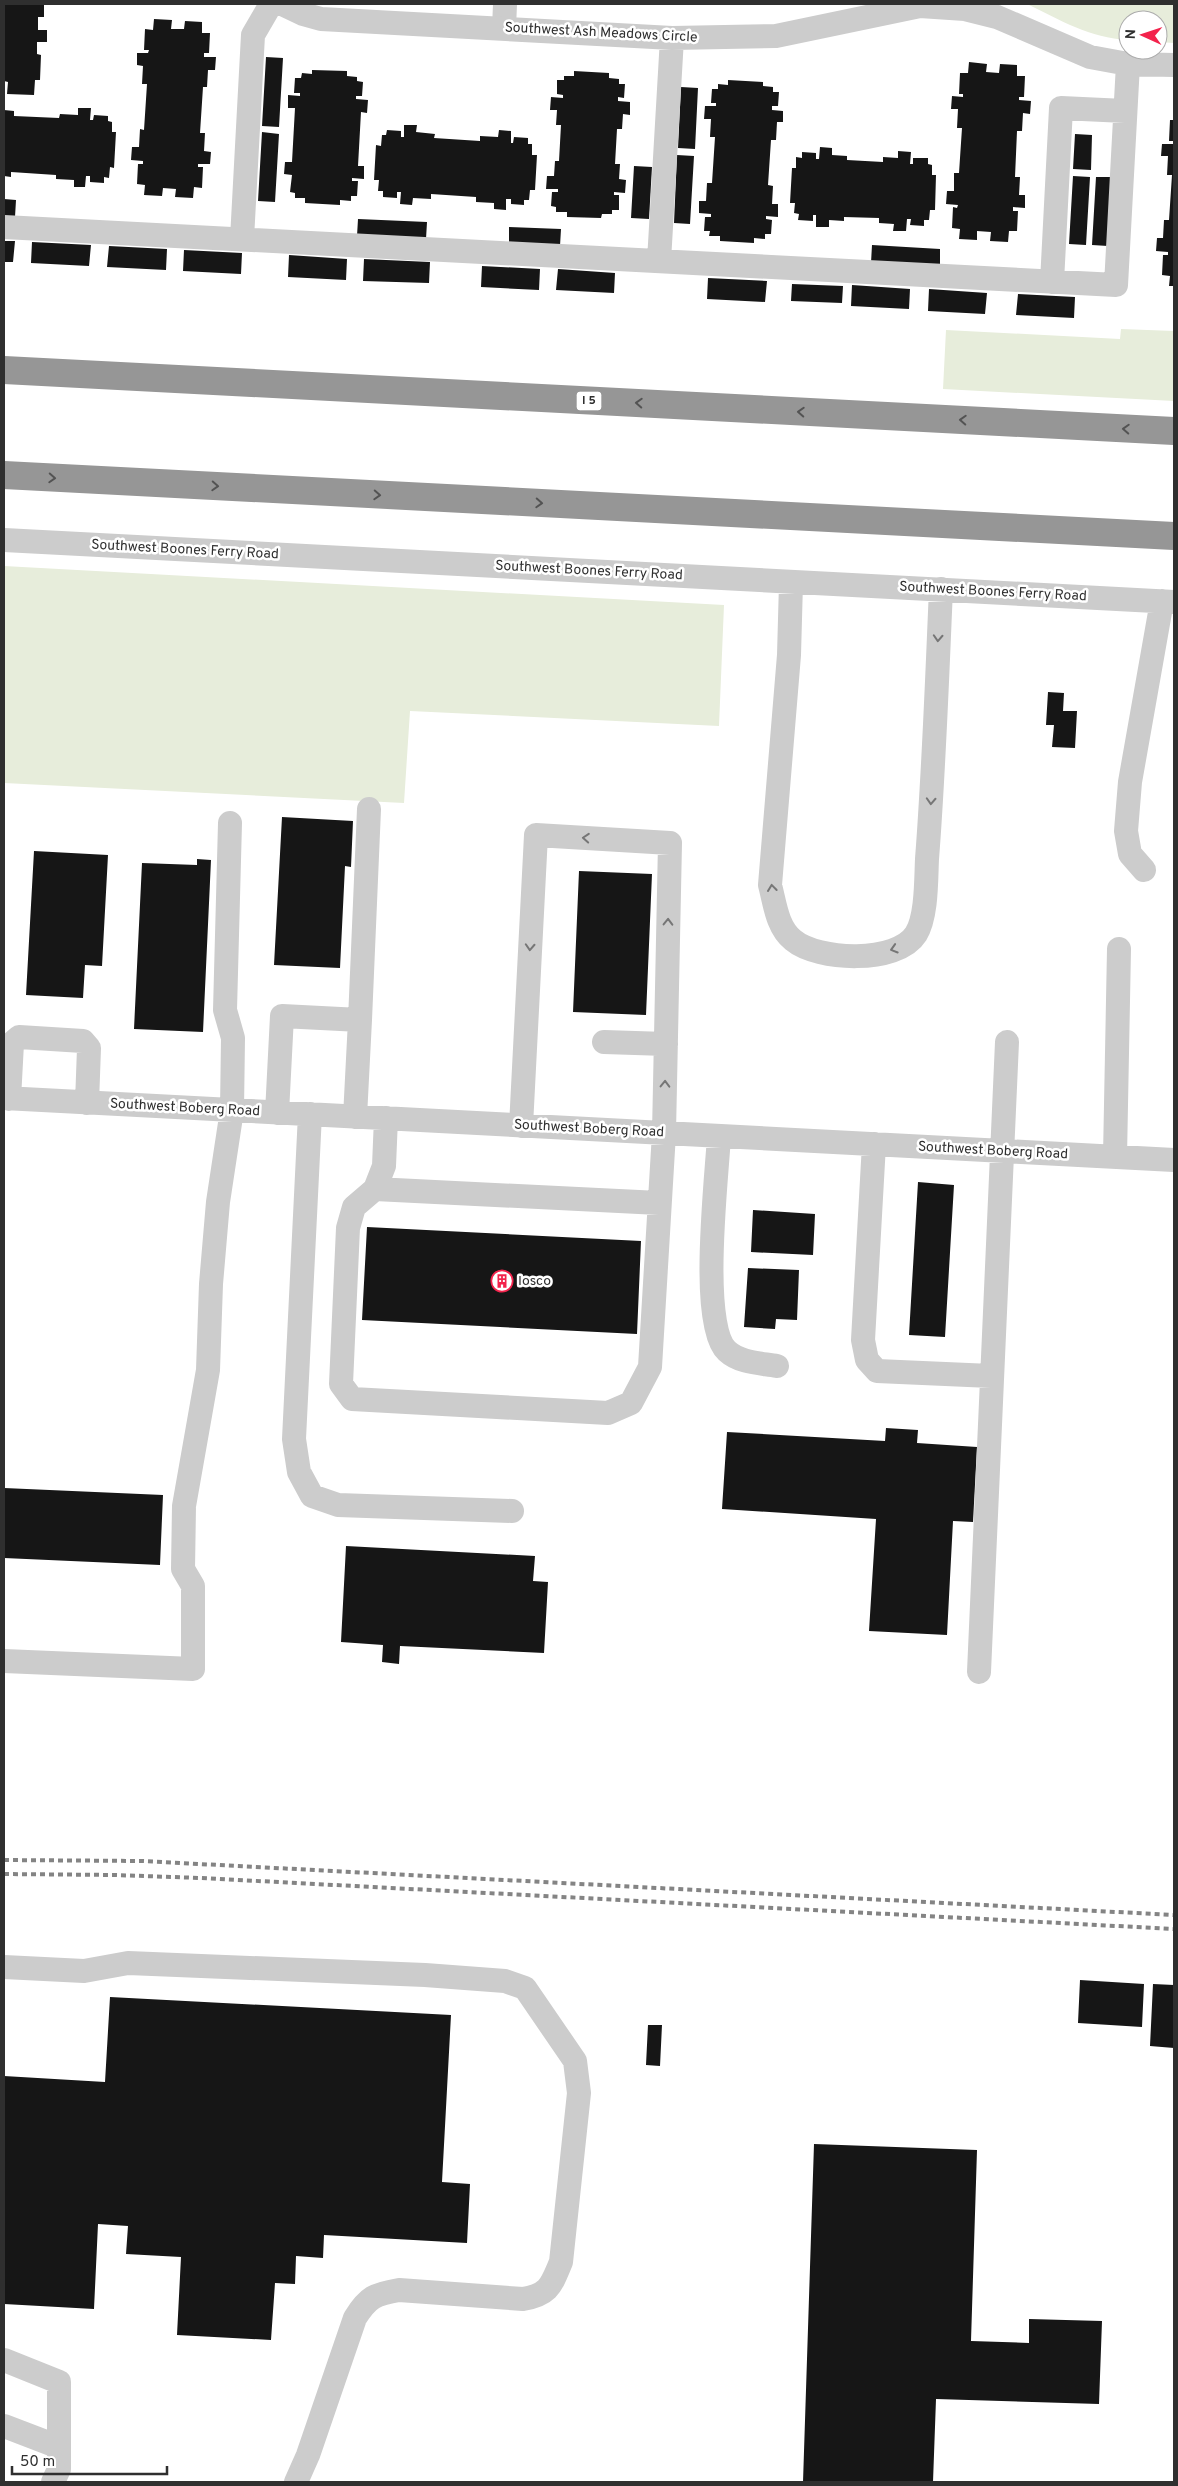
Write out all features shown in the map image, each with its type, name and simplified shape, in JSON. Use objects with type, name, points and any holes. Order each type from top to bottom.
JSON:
[{"type":"highway","name":"I 5","points":[[4,370],[1174,431]]},
{"type":"highway","points":[[4,475],[1174,536]]},
{"type":"street","points":[[242,239],[253,35],[271,4]]},
{"type":"street","name":"Southwest Ash Meadows Circle","points":[[282,4],[303,14],[321,19],[672,38],[776,36],[855,12],[920,5],[965,9],[998,17],[1090,57],[1128,64],[1174,65]]},
{"type":"street","points":[[504,29],[505,4]]},
{"type":"street","points":[[660,262],[672,38]]},
{"type":"street","points":[[4,227],[1116,285],[1128,64]]},
{"type":"street","points":[[1052,282],[1062,108],[1125,111]]},
{"type":"street","name":"Southwest Boones Ferry Road","points":[[4,540],[792,583],[1168,601]]},
{"type":"street","points":[[792,583],[789,655],[770,885],[778,919],[793,940],[818,953],[847,956],[878,954],[901,948],[916,934],[923,911],[930,819],[941,590]]},
{"type":"street","points":[[1144,870],[1130,854],[1127,822],[1130,782],[1168,601]]},
{"type":"street","points":[[355,1117],[369,810]]},
{"type":"street","points":[[4,1661],[193,1669],[193,1586],[183,1569],[184,1506],[208,1370],[212,1266],[218,1202],[232,1110],[234,1038],[225,1010],[230,823]]},
{"type":"street","points":[[386,1118],[384,1166],[375,1189],[354,1207],[348,1228],[341,1384],[352,1399],[608,1413],[631,1403],[650,1367],[664,1133],[670,843],[536,835],[521,1126]]},
{"type":"street","points":[[1114,1157],[1119,949]]},
{"type":"street","points":[[277,1112],[282,1016],[360,1020]]},
{"type":"street","points":[[6,1099],[12,1043],[20,1037],[84,1041],[89,1048],[87,1103]]},
{"type":"street","points":[[604,1042],[666,1044]]},
{"type":"street","points":[[979,1672],[1007,1042]]},
{"type":"street","name":"Southwest Boberg Road","points":[[6,1099],[1174,1160]]},
{"type":"street","points":[[310,1114],[294,1439],[299,1472],[312,1496],[338,1505],[512,1511]]},
{"type":"street","points":[[719,1136],[710,1290],[717,1332],[725,1350],[738,1359],[777,1366]]},
{"type":"street","points":[[874,1144],[863,1340],[867,1360],[877,1371],[991,1376]]},
{"type":"street","points":[[375,1189],[660,1203]]},
{"type":"street","points":[[4,1967],[84,1971],[128,1963],[425,1974],[506,1981],[526,1988],[575,2061],[578,2103],[561,2262],[552,2282],[540,2296],[523,2299],[399,2290],[380,2294],[365,2302],[354,2318],[308,2455],[296,2482]]},
{"type":"street","points":[[4,2360],[60,2382],[59,2469],[53,2482]]},
{"type":"street","points":[[4,2426],[59,2447]]},
{"type":"green space","points":[[1027,4],[1174,4],[1174,43],[1168,43],[1168,10],[1118,10],[1118,39],[1088,32]]},
{"type":"green space","points":[[1121,329],[1174,331],[1174,401],[943,389],[946,330],[1120,339]]},
{"type":"green space","points":[[4,566],[724,605],[719,726],[410,711],[404,803],[4,783]]},
{"type":"building","points":[[4,4],[44,4],[44,17],[38,17],[38,30],[47,30],[47,42],[37,42],[37,54],[41,55],[40,80],[35,80],[34,95],[7,94],[8,82],[4,81]]},
{"type":"building","points":[[154,19],[172,20],[171,29],[184,29],[185,21],[202,22],[202,33],[210,33],[209,53],[204,53],[204,57],[216,57],[215,70],[208,70],[207,87],[203,87],[200,133],[205,133],[204,151],[211,152],[210,164],[198,164],[198,167],[203,167],[202,188],[194,187],[193,198],[175,197],[176,189],[163,188],[162,196],[144,195],[145,185],[137,184],[138,164],[143,164],[143,161],[131,160],[132,147],[139,147],[140,129],[144,130],[147,84],[142,84],[143,66],[137,65],[137,53],[148,53],[149,50],[144,50],[145,29],[153,30]]},
{"type":"building","points":[[266,57],[283,58],[279,127],[262,126]]},
{"type":"building","points":[[969,62],[987,64],[986,72],[999,73],[1000,64],[1017,65],[1017,76],[1025,76],[1024,97],[1019,97],[1019,100],[1031,101],[1030,114],[1023,113],[1022,131],[1017,131],[1015,177],[1020,177],[1019,195],[1025,195],[1025,208],[1013,207],[1013,211],[1018,211],[1017,231],[1009,231],[1008,242],[990,241],[991,232],[977,231],[977,240],[959,239],[960,229],[952,228],[953,207],[957,208],[958,205],[946,204],[947,191],[954,191],[954,173],[959,173],[962,128],[957,128],[958,109],[951,109],[952,96],[963,97],[963,94],[959,94],[960,73],[968,73]]},
{"type":"building","points":[[312,70],[347,71],[347,76],[357,77],[357,81],[363,82],[362,96],[356,96],[356,99],[368,100],[367,113],[361,112],[358,166],[364,166],[364,179],[352,178],[352,181],[358,181],[357,196],[351,196],[351,201],[340,200],[340,205],[305,203],[305,198],[295,198],[295,193],[290,192],[292,175],[284,174],[285,162],[292,162],[295,108],[288,108],[288,95],[300,96],[300,93],[294,93],[295,78],[301,78],[302,73],[312,74]]},
{"type":"building","points":[[574,71],[609,73],[609,78],[619,79],[619,84],[625,84],[624,98],[618,97],[618,101],[630,102],[630,115],[623,114],[622,129],[617,129],[615,164],[620,164],[619,179],[626,180],[625,193],[614,192],[614,195],[619,195],[619,210],[612,210],[612,214],[602,214],[601,218],[567,217],[567,212],[556,212],[556,207],[551,206],[552,192],[558,192],[558,189],[546,189],[547,176],[554,176],[555,161],[559,161],[561,125],[556,125],[557,110],[550,110],[551,97],[563,98],[563,95],[557,94],[557,80],[564,80],[564,76],[574,76]]},
{"type":"building","points":[[728,80],[763,82],[763,86],[773,87],[773,92],[779,92],[778,106],[772,106],[772,110],[783,111],[783,122],[777,122],[776,140],[771,140],[768,185],[773,186],[772,204],[778,204],[778,217],[766,216],[766,219],[772,220],[771,234],[765,234],[765,239],[754,238],[754,243],[720,241],[720,236],[709,236],[710,231],[704,231],[705,217],[711,217],[711,214],[699,213],[699,201],[706,201],[707,183],[712,183],[715,137],[710,137],[711,119],[704,119],[705,106],[716,106],[716,103],[711,103],[712,89],[718,89],[718,84],[728,85]]},
{"type":"building","points":[[681,87],[698,88],[695,149],[678,148]]},
{"type":"building","points":[[78,108],[91,108],[90,120],[93,120],[94,115],[108,116],[108,121],[112,122],[112,132],[116,132],[114,168],[110,167],[109,178],[104,177],[104,183],[90,182],[90,176],[86,176],[85,187],[74,187],[74,180],[56,179],[56,175],[11,172],[11,177],[4,176],[4,110],[14,111],[14,116],[59,118],[60,114],[78,115]]},
{"type":"building","points":[[1170,120],[1174,120],[1174,141],[1169,141]]},
{"type":"building","points":[[404,125],[417,125],[416,132],[435,134],[434,138],[480,141],[480,136],[498,137],[499,130],[511,131],[511,143],[513,143],[514,137],[528,138],[528,144],[532,144],[532,155],[537,155],[535,190],[530,190],[529,200],[524,200],[524,205],[511,204],[511,199],[506,199],[506,210],[494,209],[494,203],[476,202],[476,197],[431,194],[431,199],[413,198],[412,205],[400,204],[401,192],[397,192],[397,198],[383,197],[383,191],[378,191],[379,180],[374,180],[376,145],[381,146],[382,135],[386,135],[387,130],[401,131],[401,137],[404,137]]},
{"type":"building","points":[[262,132],[279,134],[275,202],[258,201]]},
{"type":"building","points":[[1075,134],[1092,135],[1091,170],[1073,169]]},
{"type":"building","points":[[1162,144],[1174,144],[1174,286],[1169,286],[1170,276],[1162,275],[1163,255],[1168,255],[1168,252],[1156,251],[1157,238],[1163,238],[1164,220],[1169,220],[1172,175],[1167,175],[1168,156],[1161,156]]},
{"type":"building","points":[[820,147],[832,148],[832,155],[847,156],[847,160],[883,162],[883,157],[898,158],[898,151],[911,152],[910,164],[913,164],[913,158],[928,158],[928,164],[932,165],[932,175],[936,175],[935,210],[930,210],[929,220],[924,220],[924,226],[910,225],[911,219],[907,219],[906,231],[893,231],[894,224],[879,223],[879,218],[844,217],[844,221],[829,220],[829,227],[816,227],[816,215],[813,215],[813,221],[798,220],[799,214],[794,213],[795,203],[790,203],[792,168],[796,168],[796,157],[802,158],[802,152],[816,153],[816,159],[819,159]]},
{"type":"building","points":[[677,155],[694,156],[690,224],[674,223]]},
{"type":"building","points":[[634,166],[652,167],[649,219],[631,218]]},
{"type":"building","points":[[1073,176],[1090,177],[1086,245],[1069,244]]},
{"type":"building","points":[[1096,177],[1111,177],[1108,246],[1092,245]]},
{"type":"building","points":[[4,199],[16,200],[15,217],[4,217]]},
{"type":"building","points":[[358,219],[427,222],[426,239],[357,236]]},
{"type":"building","points":[[509,227],[561,229],[560,246],[509,243]]},
{"type":"building","points":[[4,241],[15,241],[13,262],[4,262]]},
{"type":"building","points":[[32,242],[91,245],[89,266],[31,263]]},
{"type":"building","points":[[872,245],[940,249],[940,267],[871,263]]},
{"type":"building","points":[[109,246],[167,249],[166,270],[107,267]]},
{"type":"building","points":[[184,250],[242,253],[241,274],[183,271]]},
{"type":"building","points":[[289,255],[347,259],[346,280],[288,277]]},
{"type":"building","points":[[364,259],[430,262],[429,283],[363,281]]},
{"type":"building","points":[[482,266],[540,269],[539,290],[481,287]]},
{"type":"building","points":[[558,269],[615,273],[614,293],[556,290]]},
{"type":"building","points":[[708,278],[767,281],[765,302],[707,299]]},
{"type":"building","points":[[792,284],[843,286],[842,303],[791,301]]},
{"type":"building","points":[[852,285],[910,289],[909,309],[851,306]]},
{"type":"building","points":[[929,289],[987,293],[985,314],[928,311]]},
{"type":"building","points":[[1018,294],[1075,297],[1074,318],[1016,315]]},
{"type":"building","points":[[1048,692],[1064,693],[1063,711],[1077,711],[1075,748],[1052,747],[1054,725],[1046,725]]},
{"type":"building","points":[[282,817],[353,821],[351,867],[345,866],[340,968],[274,965]]},
{"type":"building","points":[[34,851],[108,855],[102,966],[85,965],[83,998],[26,995]]},
{"type":"building","points":[[197,859],[211,860],[203,1032],[134,1029],[142,863],[197,865]]},
{"type":"building","points":[[579,871],[652,874],[646,1015],[573,1012]]},
{"type":"building","points":[[918,1182],[954,1185],[945,1337],[909,1335]]},
{"type":"building","points":[[753,1210],[815,1214],[813,1255],[751,1252]]},
{"type":"building","name":"Iosco","points":[[367,1227],[641,1241],[637,1334],[362,1320]]},
{"type":"building","points":[[748,1268],[799,1270],[797,1320],[776,1319],[775,1329],[744,1327]]},
{"type":"building","points":[[886,1428],[918,1430],[917,1443],[977,1447],[973,1522],[953,1521],[947,1635],[869,1631],[876,1519],[722,1509],[727,1432],[885,1441]]},
{"type":"building","points":[[4,1488],[163,1495],[160,1565],[4,1558]]},
{"type":"building","points":[[346,1546],[535,1556],[533,1581],[548,1582],[544,1653],[400,1646],[399,1664],[382,1662],[383,1645],[341,1642]]},
{"type":"building","points":[[1080,1980],[1144,1984],[1142,2027],[1078,2023]]},
{"type":"building","points":[[1153,1984],[1174,1985],[1174,2048],[1150,2046]]},
{"type":"building","points":[[110,1997],[451,2015],[442,2182],[470,2184],[467,2243],[324,2235],[323,2258],[296,2256],[295,2284],[275,2283],[271,2340],[177,2335],[181,2257],[126,2254],[128,2226],[98,2224],[94,2309],[4,2304],[4,2076],[105,2082]]},
{"type":"building","points":[[648,2025],[662,2025],[660,2066],[646,2065]]},
{"type":"building","points":[[814,2144],[977,2150],[971,2341],[1029,2343],[1029,2319],[1102,2321],[1099,2404],[936,2399],[933,2482],[803,2482]]},
{"type":"railway","points":[[4,1860],[142,1861],[1174,1915]]},
{"type":"railway","points":[[4,1874],[201,1878],[1174,1929]]},
{"type":"place","name":"Iosco","points":[[502,1281]]}]
